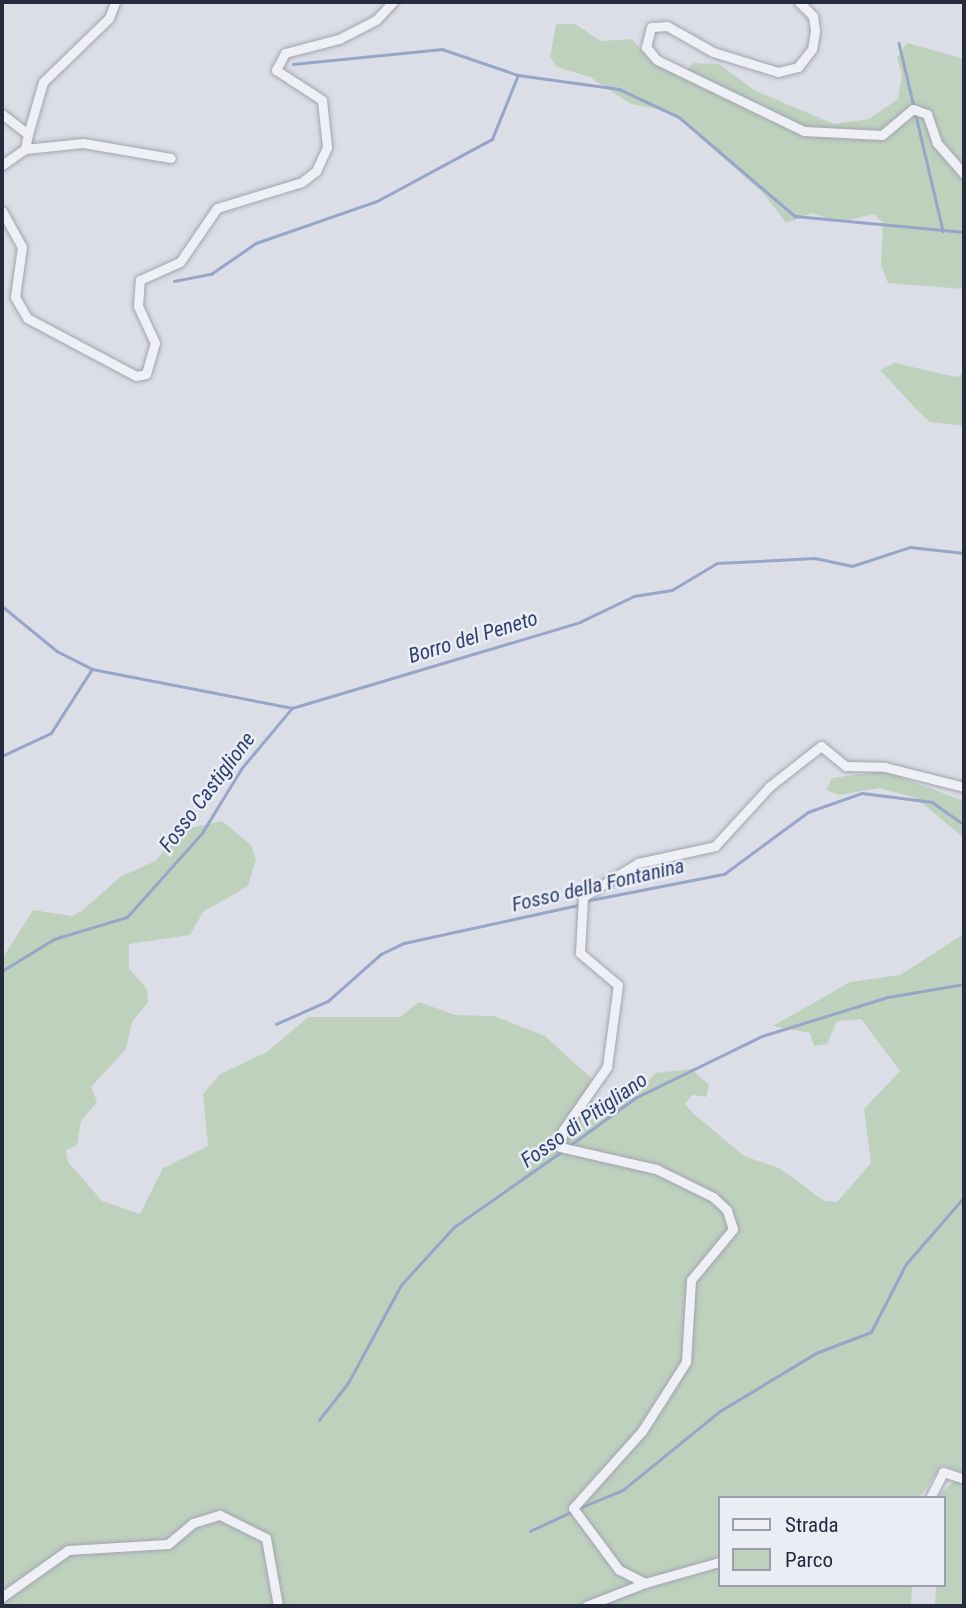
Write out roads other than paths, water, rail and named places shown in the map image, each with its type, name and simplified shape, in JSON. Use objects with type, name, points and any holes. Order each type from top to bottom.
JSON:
[{"type":"street","points":[[25,149],[43,82],[109,18],[115,2]]},
{"type":"street","points":[[2,211],[22,247],[15,297],[27,317],[136,376],[146,374],[155,343],[138,306],[140,280],[180,262],[217,208],[302,182],[316,172],[327,147],[322,100],[276,70],[285,53],[339,39],[376,20],[393,2]]},
{"type":"street","points":[[799,2],[813,16],[815,32],[812,49],[798,67],[778,72],[752,64],[667,26],[651,26],[646,47],[657,60],[804,131],[882,135],[913,108],[927,114],[937,143],[964,174]]},
{"type":"street","points":[[2,114],[28,134]]},
{"type":"street","points":[[2,165],[25,149],[83,144],[172,158]]},
{"type":"street","points":[[645,1583],[619,1570],[573,1508],[642,1431],[680,1372],[690,1340],[691,1280],[733,1229],[727,1210],[713,1197],[656,1169],[560,1147],[563,1130],[607,1067],[618,985],[580,953],[583,897],[638,863],[715,846],[770,786],[821,746],[846,766],[885,767],[964,787]]},
{"type":"street","points":[[931,1496],[943,1472],[964,1479]]},
{"type":"street","points":[[2,1597],[68,1550],[167,1544],[193,1523],[220,1515],[266,1538],[278,1606]]},
{"type":"street","points":[[586,1606],[645,1583],[718,1562]]},
{"type":"waterway","points":[[899,43],[943,231]]},
{"type":"waterway","points":[[293,64],[442,49],[518,75],[619,89],[679,117],[795,216],[964,232]]},
{"type":"waterway","points":[[174,281],[211,274],[256,243],[377,201],[492,139],[518,75]]},
{"type":"waterway","name":"Borro del Peneto","points":[[2,606],[57,651],[92,669],[292,708],[580,622],[634,596],[672,590],[717,563],[815,558],[852,566],[910,547],[964,553]]},
{"type":"waterway","points":[[2,756],[51,733],[92,669]]},
{"type":"waterway","name":"Fosso Castiglione","points":[[2,971],[54,939],[127,917],[202,833],[241,769],[292,708]]},
{"type":"waterway","name":"Fosso della Fontanina","points":[[585,901],[724,874],[808,812],[862,793],[932,802],[964,824]]},
{"type":"waterway","name":"Fosso della Fontanina","points":[[276,1024],[328,1001],[381,954],[404,943],[579,905]]},
{"type":"waterway","name":"Fosso di Pitigliano","points":[[569,1146],[635,1098],[762,1036],[888,997],[964,984]]},
{"type":"waterway","name":"Fosso di Pitigliano","points":[[319,1420],[348,1383],[401,1285],[454,1227],[564,1150]]},
{"type":"waterway","points":[[577,1509],[623,1490],[720,1411],[816,1353],[871,1332],[906,1264],[964,1197]]},
{"type":"waterway","points":[[530,1531],[571,1512]]}]
